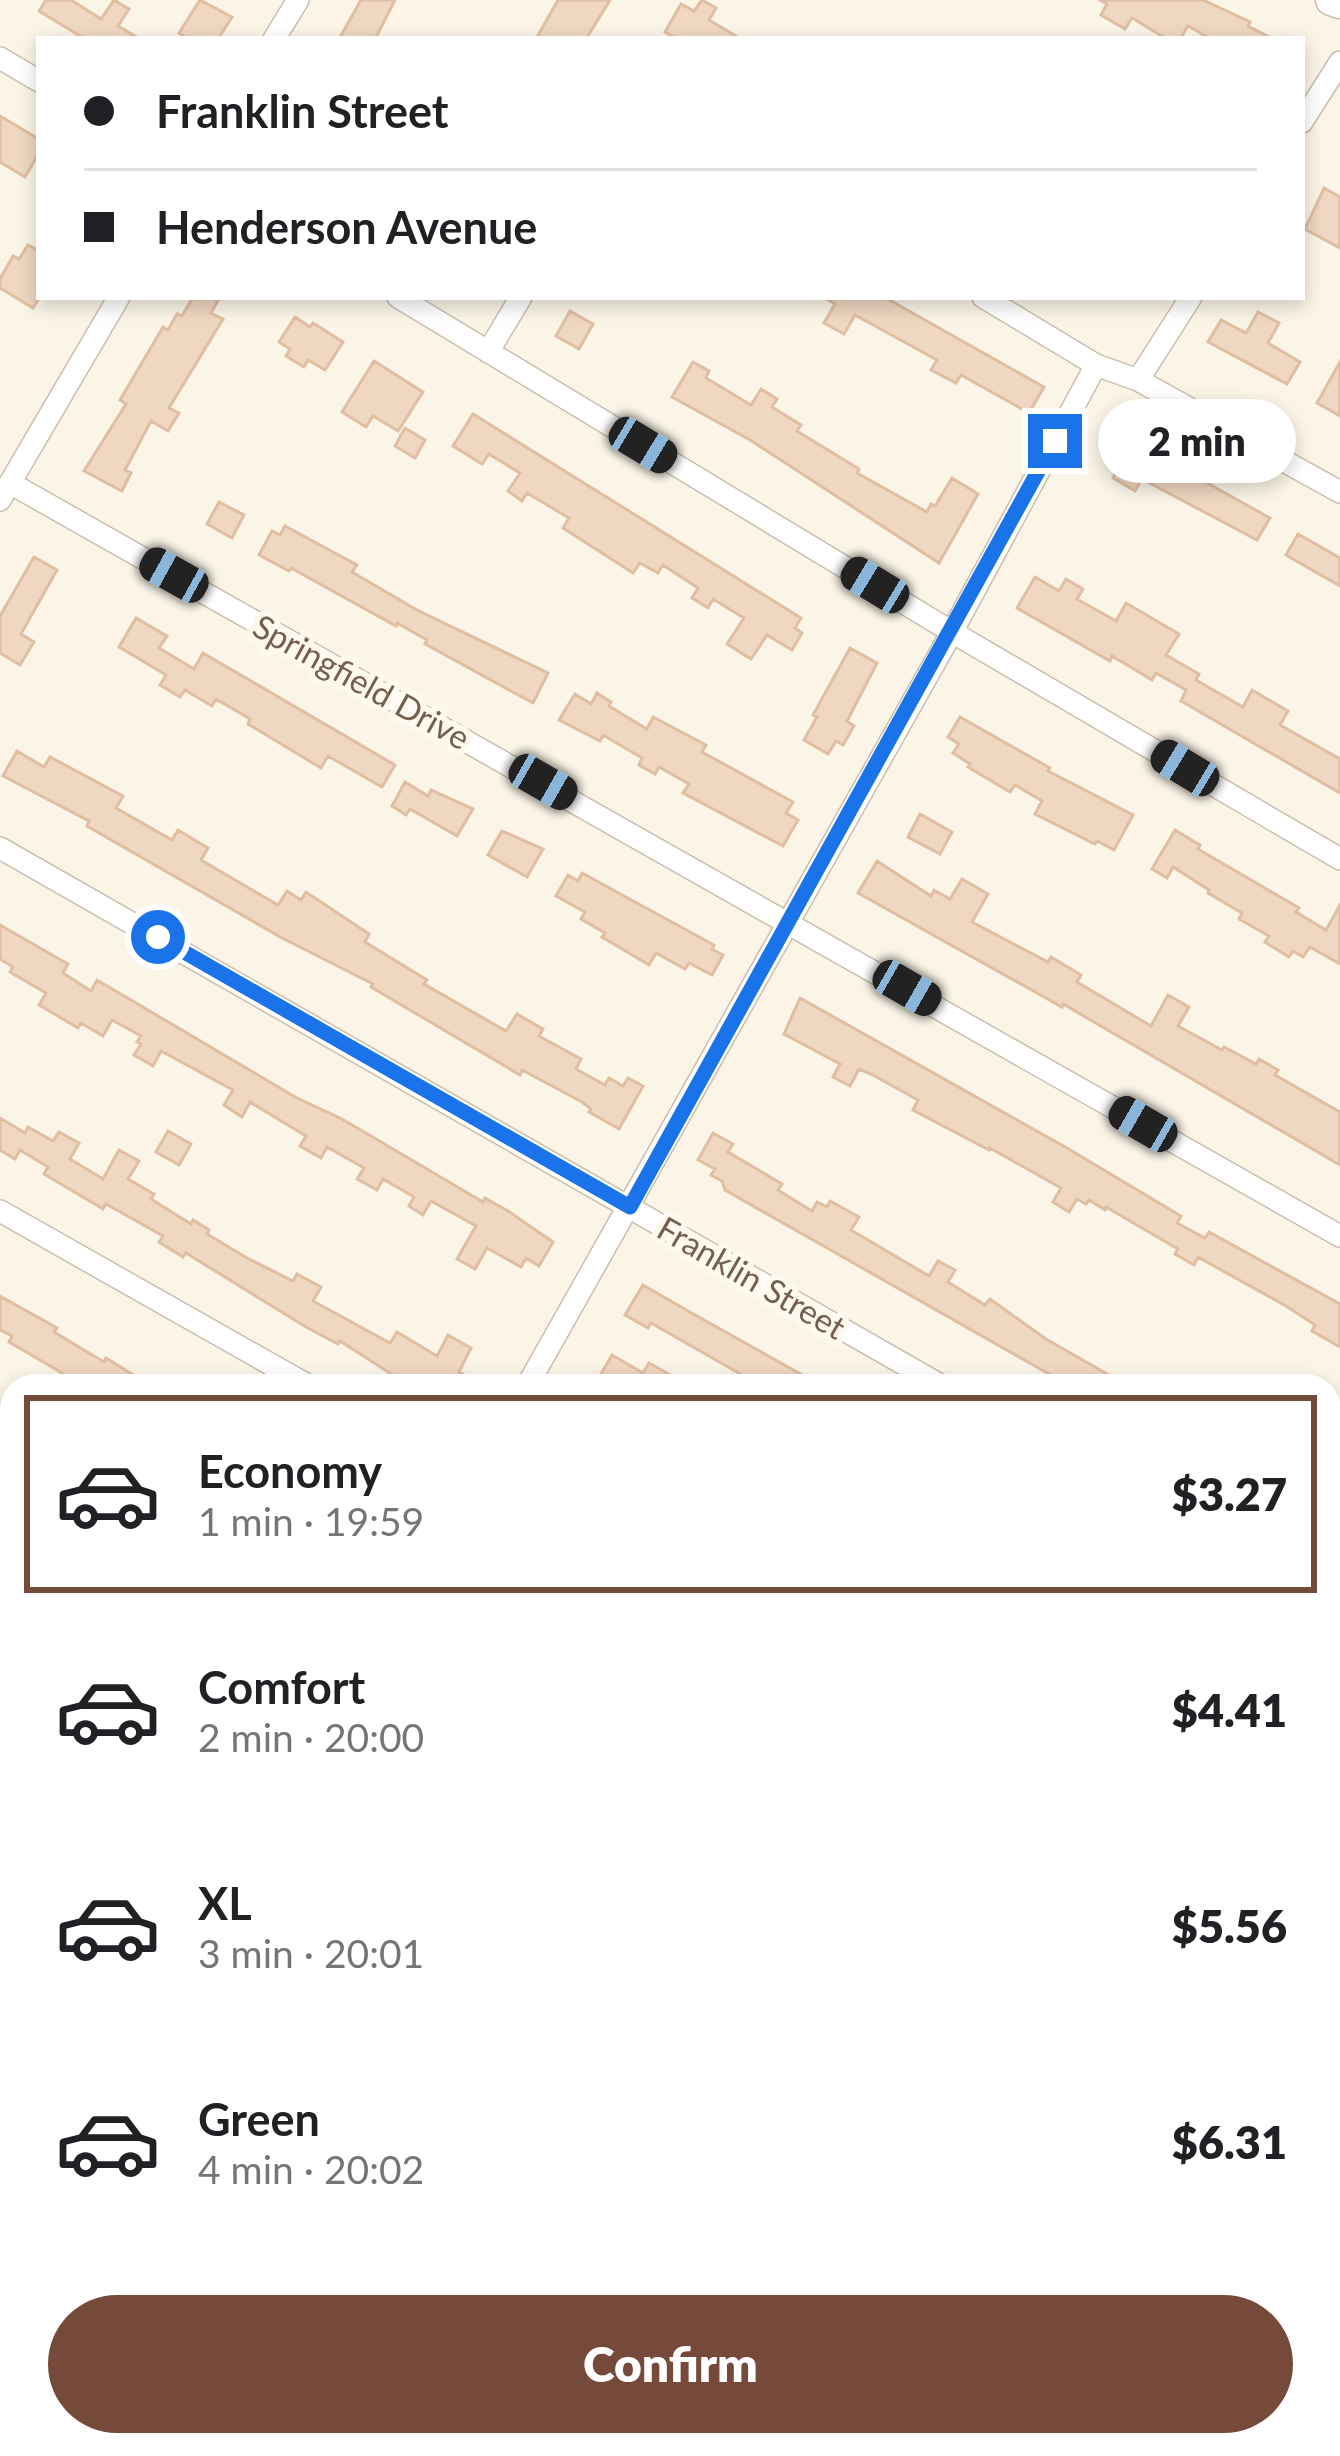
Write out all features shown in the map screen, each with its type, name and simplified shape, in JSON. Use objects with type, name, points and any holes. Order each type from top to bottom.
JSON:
[{"type":"main road","points":[[1331,0],[1340,3]]},
{"type":"street","points":[[276,36],[298,0]]},
{"type":"street","points":[[0,58],[36,79]]},
{"type":"street","points":[[1305,117],[1340,62]]},
{"type":"street","points":[[5,492],[116,300]]},
{"type":"street","points":[[403,300],[952,632],[1340,859]]},
{"type":"street","points":[[488,352],[519,300]]},
{"type":"street","points":[[988,300],[1096,365],[1138,380],[1340,492]]},
{"type":"street","points":[[1138,380],[1189,300]]},
{"type":"street","points":[[533,1374],[952,632],[1096,365]]},
{"type":"street","name":"Springfield Drive","points":[[5,492],[789,921],[1340,1236]]},
{"type":"street","name":"Franklin Street","points":[[0,848],[921,1374]]},
{"type":"street","points":[[0,1211],[288,1374]]},
{"type":"building","points":[[46,0],[71,0],[101,19],[114,0],[129,9],[118,26],[135,36],[80,36],[39,11]]},
{"type":"building","points":[[200,0],[232,17],[220,36],[179,33]]},
{"type":"building","points":[[361,0],[395,0],[377,36],[341,36]]},
{"type":"building","points":[[558,0],[610,0],[588,36],[538,36]]},
{"type":"building","points":[[702,0],[716,8],[709,20],[736,36],[672,36],[665,32],[681,4],[694,11]]},
{"type":"building","points":[[1100,0],[1203,0],[1250,22],[1248,26],[1267,36],[1206,36],[1188,26],[1182,36],[1162,36],[1132,18],[1125,29],[1101,15],[1107,4]]},
{"type":"building","points":[[0,116],[36,137],[36,158],[25,177],[0,162]]},
{"type":"building","points":[[1324,188],[1340,197],[1340,248],[1305,229]]},
{"type":"building","points":[[28,245],[36,249],[38,300],[33,308],[0,288],[13,256],[19,259]]},
{"type":"building","points":[[191,300],[218,300],[211,313],[223,319],[169,408],[179,413],[168,431],[151,421],[125,470],[131,473],[122,491],[84,471],[126,404],[120,400],[163,327],[168,330],[177,314],[182,316]]},
{"type":"building","points":[[828,300],[889,300],[1044,387],[1029,413],[961,375],[956,383],[931,370],[937,360],[855,315],[844,334],[824,323],[835,304]]},
{"type":"building","points":[[570,311],[593,324],[579,349],[556,336]]},
{"type":"building","points":[[1258,312],[1279,323],[1268,343],[1300,362],[1287,384],[1208,342],[1221,320],[1246,333]]},
{"type":"building","points":[[295,317],[343,342],[325,370],[308,360],[304,367],[286,356],[290,349],[279,342]]},
{"type":"building","points":[[374,361],[423,392],[398,431],[373,416],[366,427],[342,412]]},
{"type":"building","points":[[693,362],[709,371],[706,378],[751,405],[761,389],[777,399],[772,407],[801,425],[797,431],[859,469],[857,473],[927,512],[952,478],[978,494],[939,563],[750,440],[672,397]]},
{"type":"building","points":[[1340,362],[1340,416],[1317,403]]},
{"type":"building","points":[[473,414],[801,618],[795,628],[802,633],[792,650],[767,635],[751,659],[727,644],[744,618],[713,599],[708,608],[692,598],[698,588],[663,565],[658,573],[640,563],[633,573],[563,528],[569,518],[527,493],[522,501],[508,491],[520,473],[489,454],[482,464],[453,446]]},
{"type":"building","points":[[405,428],[425,440],[415,458],[395,446]]},
{"type":"building","points":[[1120,441],[1131,448],[1134,442],[1270,518],[1257,540],[1142,479],[1135,491],[1113,478],[1117,469],[1106,462]]},
{"type":"building","points":[[219,502],[244,515],[232,538],[207,524]]},
{"type":"building","points":[[285,526],[357,565],[352,572],[417,610],[548,673],[533,703],[425,644],[427,640],[397,623],[259,555],[272,531],[280,535]]},
{"type":"building","points":[[1298,534],[1340,558],[1340,586],[1286,555]]},
{"type":"building","points":[[34,557],[57,570],[21,634],[34,642],[20,665],[0,653],[0,616]]},
{"type":"building","points":[[1035,577],[1059,591],[1066,579],[1083,589],[1077,599],[1116,621],[1126,603],[1179,634],[1166,655],[1199,674],[1196,680],[1243,707],[1252,690],[1288,711],[1280,725],[1340,759],[1340,793],[1181,701],[1186,690],[1156,673],[1152,680],[1112,656],[1110,661],[1017,608]]},
{"type":"building","points":[[136,618],[167,636],[159,648],[194,669],[203,653],[395,765],[382,787],[328,756],[321,768],[216,699],[212,706],[185,690],[180,697],[160,685],[166,675],[119,647]]},
{"type":"building","points":[[850,648],[877,663],[847,721],[854,726],[843,745],[836,741],[828,754],[804,740]]},
{"type":"building","points":[[597,693],[647,729],[653,717],[706,745],[702,752],[793,802],[786,813],[798,820],[783,846],[683,793],[689,784],[659,767],[655,774],[639,765],[642,758],[603,735],[600,741],[559,720],[575,694],[591,704]]},
{"type":"building","points":[[960,717],[1050,768],[1048,771],[1133,815],[1114,850],[1035,814],[1042,801],[1015,785],[1010,792],[968,767],[953,753],[959,744],[948,737]]},
{"type":"building","points":[[17,751],[44,767],[50,757],[123,796],[116,808],[172,840],[178,830],[208,848],[201,860],[278,905],[287,891],[301,900],[306,892],[369,934],[365,942],[427,980],[424,984],[506,1031],[517,1014],[543,1029],[539,1036],[581,1059],[576,1069],[605,1085],[609,1078],[623,1086],[628,1078],[643,1086],[619,1129],[589,1112],[582,1102],[522,1070],[520,1075],[371,987],[373,984],[282,938],[87,826],[89,821],[3,776]]},
{"type":"building","points":[[405,782],[428,796],[431,790],[473,809],[457,836],[410,809],[406,815],[392,806]]},
{"type":"building","points":[[920,814],[952,832],[940,854],[908,837]]},
{"type":"building","points":[[1175,830],[1326,930],[1340,905],[1340,964],[1310,947],[1303,957],[1293,951],[1289,957],[1265,942],[1269,936],[1239,919],[1242,913],[1209,890],[1173,867],[1167,878],[1152,869]]},
{"type":"building","points":[[502,831],[543,849],[527,877],[488,855]]},
{"type":"building","points":[[877,861],[931,896],[934,890],[950,899],[962,879],[988,894],[972,922],[1048,962],[1051,957],[1081,975],[1077,982],[1151,1026],[1168,995],[1189,1007],[1178,1026],[1256,1064],[1259,1059],[1278,1070],[1275,1075],[1340,1112],[1340,1165],[1063,1004],[858,893]]},
{"type":"building","points":[[582,873],[714,945],[712,949],[723,955],[712,975],[689,963],[685,969],[656,953],[649,965],[602,937],[605,933],[581,919],[585,912],[556,896],[568,875],[578,881]]},
{"type":"building","points":[[0,925],[68,964],[63,973],[91,991],[97,980],[297,1098],[342,1119],[483,1202],[485,1198],[508,1211],[553,1242],[539,1266],[526,1258],[521,1267],[487,1248],[475,1269],[457,1259],[476,1226],[431,1201],[423,1215],[409,1206],[414,1197],[383,1179],[377,1190],[357,1179],[364,1168],[327,1147],[321,1158],[300,1146],[306,1136],[250,1102],[242,1117],[224,1105],[233,1090],[161,1051],[153,1066],[134,1055],[141,1036],[112,1020],[103,1036],[81,1023],[78,1028],[39,1005],[46,993],[10,972],[13,967],[0,959]]},
{"type":"building","points":[[800,998],[1181,1216],[1177,1223],[1205,1238],[1209,1232],[1340,1304],[1340,1347],[1312,1331],[1315,1325],[1286,1306],[1198,1257],[1194,1265],[1175,1254],[1178,1249],[1106,1207],[1077,1199],[1069,1212],[1053,1202],[1061,1188],[913,1110],[918,1100],[871,1074],[859,1069],[850,1086],[833,1077],[840,1064],[784,1034]]},
{"type":"building","points":[[0,1118],[25,1133],[28,1127],[53,1141],[59,1132],[79,1143],[70,1159],[103,1179],[119,1150],[139,1161],[128,1179],[154,1194],[151,1199],[191,1224],[193,1220],[247,1258],[293,1281],[297,1274],[321,1287],[313,1301],[390,1343],[397,1332],[437,1356],[448,1335],[471,1348],[459,1372],[463,1374],[391,1374],[186,1253],[183,1257],[159,1242],[163,1236],[106,1204],[103,1209],[44,1174],[48,1167],[20,1150],[15,1159],[0,1150]]},
{"type":"building","points":[[168,1131],[191,1144],[179,1165],[156,1152]]},
{"type":"building","points":[[713,1133],[733,1144],[728,1152],[782,1184],[778,1190],[812,1211],[817,1202],[827,1207],[830,1201],[859,1217],[851,1230],[929,1276],[938,1261],[955,1270],[948,1282],[985,1305],[990,1299],[1107,1374],[1049,1374],[725,1190],[722,1181],[711,1175],[715,1169],[698,1160]]},
{"type":"building","points":[[643,1285],[801,1374],[740,1374],[651,1323],[648,1328],[625,1315]]},
{"type":"building","points":[[0,1296],[104,1362],[106,1358],[132,1374],[61,1374],[9,1342],[12,1336],[0,1330]]},
{"type":"building","points":[[612,1355],[643,1373],[649,1363],[669,1374],[601,1374]]},
{"type":"route","points":[[158,937],[630,1207],[1055,441]]}]
